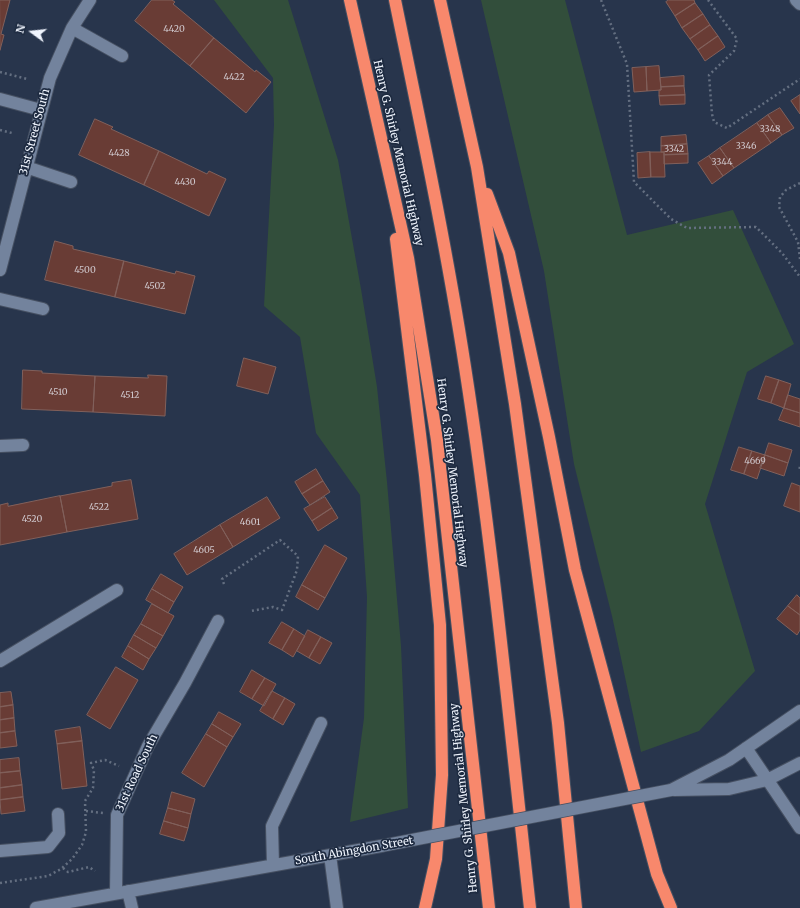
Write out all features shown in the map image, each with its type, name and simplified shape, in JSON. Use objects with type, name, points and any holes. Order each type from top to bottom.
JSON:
[{"type":"highway","name":"Henry G. Shirley Memorial Highway","points":[[350,0],[408,258],[437,440],[489,908]]},
{"type":"highway","points":[[395,0],[440,216],[465,367],[490,551],[530,908]]},
{"type":"highway","points":[[440,0],[476,167],[515,404],[558,723],[576,908]]},
{"type":"highway","points":[[476,167],[509,254],[547,430],[575,570],[657,874],[671,908]]},
{"type":"highway","points":[[388,173],[425,475],[440,624],[442,775],[436,859],[425,908]]},
{"type":"street","name":"31st Street South","points":[[0,270],[50,78],[72,28],[90,0]]},
{"type":"street","points":[[796,0],[800,4]]},
{"type":"street","points":[[72,28],[122,56]]},
{"type":"street","points":[[0,100],[41,110]]},
{"type":"street","points":[[26,167],[71,182]]},
{"type":"street","points":[[0,299],[43,309]]},
{"type":"street","points":[[0,446],[23,445]]},
{"type":"street","points":[[0,661],[117,590]]},
{"type":"street","name":"31st Road South","points":[[132,908],[122,892],[118,815],[148,746],[185,683],[218,621]]},
{"type":"street","points":[[670,790],[729,760],[800,711]]},
{"type":"street","points":[[273,865],[272,826],[321,723]]},
{"type":"street","points":[[746,748],[800,828]]},
{"type":"street","points":[[670,790],[729,789],[767,780],[800,763]]},
{"type":"street","name":"South Abingdon Street","points":[[36,908],[381,846],[670,790]]},
{"type":"street","points":[[0,851],[48,847],[59,833],[58,814]]},
{"type":"street","points":[[330,855],[337,908]]},
{"type":"path","points":[[601,0],[627,64],[634,182],[671,219],[687,228],[756,227],[782,253],[800,276]]},
{"type":"path","points":[[708,0],[736,39],[734,52],[709,76],[714,122],[726,128],[800,79]]},
{"type":"path","points":[[0,72],[27,79]]},
{"type":"path","points":[[0,130],[12,133]]},
{"type":"path","points":[[800,183],[786,190],[780,197],[779,207],[798,242],[800,259]]},
{"type":"path","points":[[800,467],[800,471]]},
{"type":"path","points":[[224,584],[222,579],[280,540],[298,556],[297,570],[282,610],[273,607],[252,611]]},
{"type":"path","points":[[86,811],[104,814]]},
{"type":"path","points":[[63,868],[68,872],[89,867],[95,871]]},
{"type":"green space","points":[[214,0],[288,0],[338,160],[361,289],[377,387],[387,482],[401,646],[408,808],[350,822],[364,718],[367,597],[360,495],[316,433],[300,337],[264,306],[274,125],[273,78]]},
{"type":"green space","points":[[481,0],[565,0],[627,235],[733,210],[794,344],[747,372],[705,504],[755,671],[699,731],[641,752],[612,616],[574,464],[544,271]]},
{"type":"building","points":[[0,0],[10,0],[1,34],[4,35],[0,50]]},
{"type":"building","points":[[152,0],[172,0],[175,2],[173,4],[214,38],[190,66],[135,21]]},
{"type":"building","points":[[669,0],[694,0],[695,3],[675,16],[666,2]]},
{"type":"building","points":[[695,3],[703,14],[682,28],[675,16]]},
{"type":"building","points":[[703,14],[710,25],[690,39],[682,28]]},
{"type":"building","points":[[710,25],[718,36],[698,50],[690,39]]},
{"type":"building","points":[[718,36],[725,47],[705,61],[698,50]]},
{"type":"building","points":[[214,38],[255,72],[256,70],[271,82],[246,113],[190,66]]},
{"type":"building","points":[[659,66],[661,90],[647,91],[646,67]]},
{"type":"building","points":[[646,67],[647,91],[634,92],[632,68]]},
{"type":"building","points":[[684,76],[684,86],[661,87],[660,78]]},
{"type":"building","points":[[684,86],[685,95],[659,96],[659,90],[661,90],[661,87]]},
{"type":"building","points":[[685,95],[685,104],[660,105],[659,96]]},
{"type":"building","points":[[800,95],[800,114],[791,101]]},
{"type":"building","points":[[780,108],[794,128],[782,135],[768,115]]},
{"type":"building","points":[[768,115],[782,135],[771,143],[757,123]]},
{"type":"building","points":[[95,119],[113,127],[111,129],[159,151],[144,185],[79,155]]},
{"type":"building","points":[[757,123],[771,143],[734,168],[720,148]]},
{"type":"building","points":[[686,135],[687,144],[661,146],[661,137]]},
{"type":"building","points":[[687,144],[688,154],[664,155],[664,152],[661,152],[661,146]]},
{"type":"building","points":[[720,148],[734,168],[723,176],[709,156]]},
{"type":"building","points":[[159,151],[207,174],[209,171],[226,179],[209,216],[144,185]]},
{"type":"building","points":[[650,152],[651,177],[638,178],[637,153]]},
{"type":"building","points":[[650,152],[664,152],[665,177],[651,177]]},
{"type":"building","points":[[688,154],[688,163],[664,164],[664,155]]},
{"type":"building","points":[[709,156],[723,176],[712,184],[698,163]]},
{"type":"building","points":[[55,241],[73,246],[73,249],[124,261],[115,297],[45,280]]},
{"type":"building","points":[[124,261],[175,274],[176,271],[195,276],[185,314],[115,297]]},
{"type":"building","points":[[244,358],[276,367],[268,394],[237,386]]},
{"type":"building","points":[[23,370],[42,371],[42,373],[95,376],[93,412],[22,409]]},
{"type":"building","points":[[148,375],[167,376],[165,416],[93,412],[95,376],[148,378]]},
{"type":"building","points":[[766,376],[779,380],[771,403],[758,399]]},
{"type":"building","points":[[779,380],[791,384],[784,408],[771,403]]},
{"type":"building","points":[[788,395],[800,399],[800,413],[784,408]]},
{"type":"building","points":[[784,408],[800,413],[800,427],[779,420]]},
{"type":"building","points":[[769,443],[792,450],[788,463],[765,455]]},
{"type":"building","points":[[739,447],[752,451],[744,474],[731,470]]},
{"type":"building","points":[[752,451],[765,455],[757,479],[744,474]]},
{"type":"building","points":[[765,455],[788,463],[784,476],[760,468]]},
{"type":"building","points":[[316,469],[323,481],[302,494],[295,482]]},
{"type":"building","points":[[131,480],[138,519],[67,532],[60,496],[112,486],[112,483]]},
{"type":"building","points":[[323,481],[330,492],[310,505],[302,494]]},
{"type":"building","points":[[792,483],[800,486],[800,512],[784,506]]},
{"type":"building","points":[[60,496],[67,532],[0,545],[0,505],[8,503],[8,506]]},
{"type":"building","points":[[267,497],[280,518],[233,547],[220,525]]},
{"type":"building","points":[[325,497],[332,508],[312,521],[304,509]]},
{"type":"building","points":[[332,508],[338,518],[318,531],[312,521]]},
{"type":"building","points":[[220,525],[233,547],[187,575],[174,554]]},
{"type":"building","points":[[325,545],[347,558],[325,598],[302,585]]},
{"type":"building","points":[[161,574],[183,587],[174,602],[152,589]]},
{"type":"building","points":[[302,585],[325,598],[318,610],[296,597]]},
{"type":"building","points":[[152,589],[174,602],[168,613],[146,600]]},
{"type":"building","points":[[797,595],[800,598],[800,615],[788,606]]},
{"type":"building","points":[[152,604],[174,616],[163,636],[141,624]]},
{"type":"building","points":[[788,606],[800,615],[800,630],[797,635],[777,619]]},
{"type":"building","points":[[282,622],[294,629],[282,650],[269,643]]},
{"type":"building","points":[[141,624],[163,636],[156,648],[134,635]]},
{"type":"building","points":[[294,629],[305,636],[293,657],[282,650]]},
{"type":"building","points":[[308,630],[321,637],[309,658],[297,651]]},
{"type":"building","points":[[134,635],[156,648],[149,659],[128,646]]},
{"type":"building","points":[[321,637],[332,643],[320,664],[309,658]]},
{"type":"building","points":[[128,646],[149,659],[143,670],[122,657]]},
{"type":"building","points":[[116,667],[138,680],[110,729],[87,715]]},
{"type":"building","points":[[252,670],[265,678],[252,699],[240,692]]},
{"type":"building","points":[[265,678],[276,684],[264,706],[252,699]]},
{"type":"building","points":[[272,691],[285,698],[273,719],[260,711]]},
{"type":"building","points":[[11,692],[13,705],[0,707],[0,693]]},
{"type":"building","points":[[285,698],[295,704],[283,725],[273,719]]},
{"type":"building","points":[[13,705],[14,718],[0,720],[0,707]]},
{"type":"building","points":[[219,712],[241,724],[233,737],[212,724]]},
{"type":"building","points":[[14,718],[15,731],[0,733],[0,720]]},
{"type":"building","points":[[212,724],[233,737],[227,747],[206,734]]},
{"type":"building","points":[[80,727],[82,741],[57,744],[55,731]]},
{"type":"building","points":[[15,731],[17,746],[0,748],[0,733]]},
{"type":"building","points":[[206,734],[227,747],[204,787],[182,773]]},
{"type":"building","points":[[82,741],[87,786],[62,789],[57,744]]},
{"type":"building","points":[[19,758],[20,771],[0,773],[0,760]]},
{"type":"building","points":[[20,771],[22,785],[0,788],[0,773]]},
{"type":"building","points":[[22,785],[23,797],[0,800],[0,788]]},
{"type":"building","points":[[172,792],[195,799],[191,814],[168,808]]},
{"type":"building","points":[[23,797],[25,811],[1,814],[0,800]]},
{"type":"building","points":[[168,808],[191,814],[188,828],[164,821]]},
{"type":"building","points":[[164,821],[188,828],[184,841],[160,834]]}]
